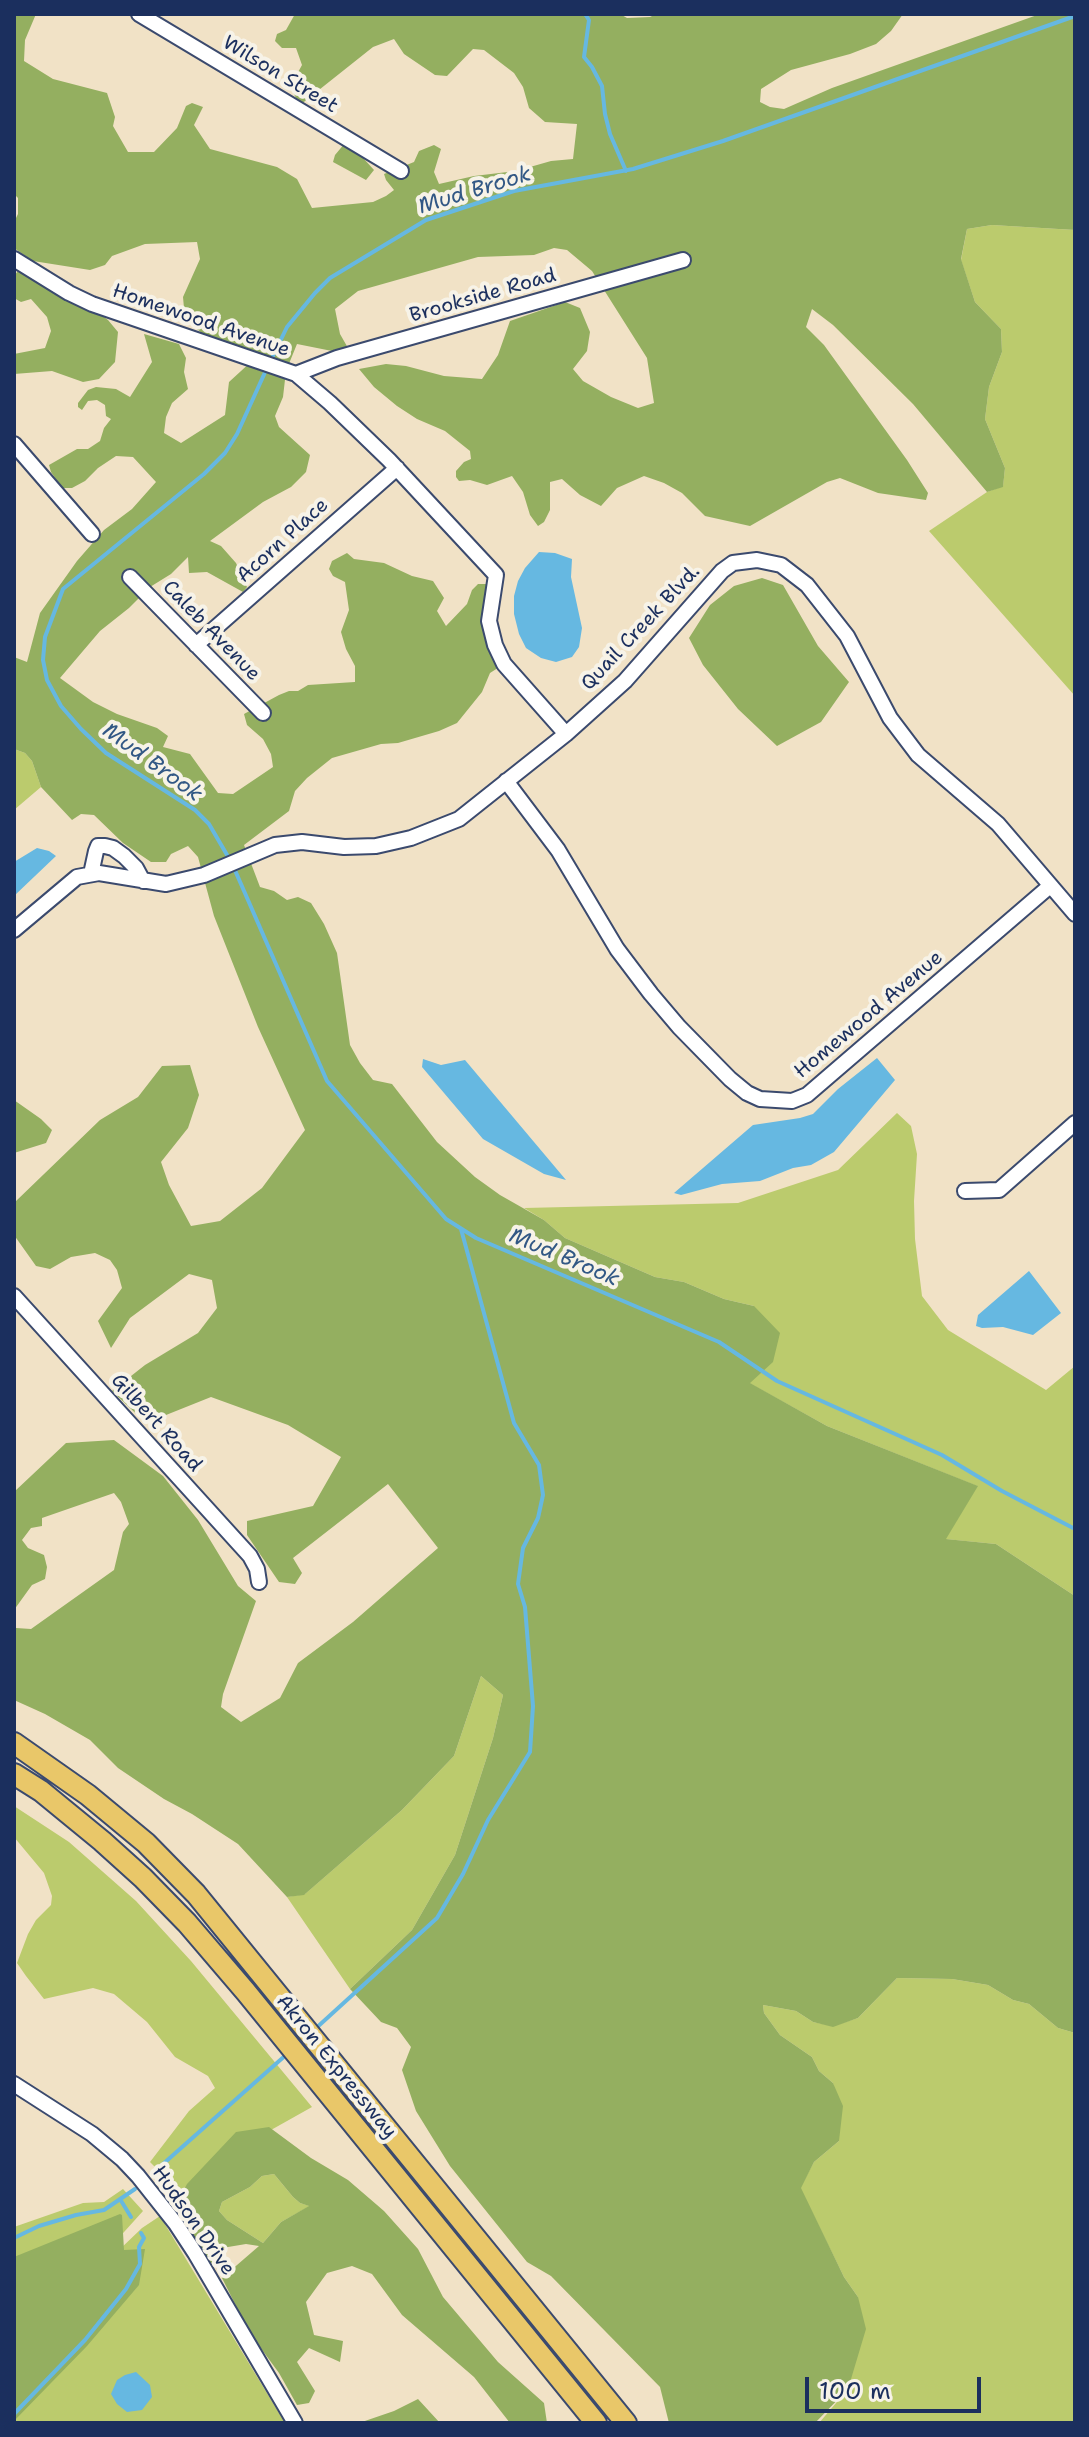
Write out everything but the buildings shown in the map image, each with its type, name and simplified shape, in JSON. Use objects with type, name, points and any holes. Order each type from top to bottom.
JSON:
[{"type":"highway","name":"Akron Expressway","points":[[14,1743],[88,1795],[146,1843],[196,1894],[626,2423]]},
{"type":"highway","name":"Akron Expressway","points":[[14,1774],[41,1791],[102,1841],[187,1923],[596,2423]]},
{"type":"street","name":"Wilson Street","points":[[139,14],[401,171]]},
{"type":"street","name":"Homewood Avenue","points":[[14,259],[92,304],[291,373],[330,403],[397,468],[496,575],[489,621],[495,645],[504,664],[566,734]]},
{"type":"street","name":"Brookside Road","points":[[291,373],[683,260]]},
{"type":"street","points":[[14,444],[92,534]]},
{"type":"street","name":"Acorn Place","points":[[196,645],[397,468]]},
{"type":"street","name":"Quail Creek Blvd.","points":[[143,881],[166,884],[195,878],[275,845],[302,842],[344,847],[376,846],[411,838],[459,819],[566,734],[625,681],[722,571],[744,560],[769,561],[793,573],[807,585],[847,636],[890,718],[918,755],[998,824],[1075,914]]},
{"type":"street","name":"Caleb Avenue","points":[[130,577],[263,713]]},
{"type":"street","name":"Homewood Avenue","points":[[506,781],[558,850],[617,949],[651,994],[730,1079],[760,1099],[792,1101],[807,1095],[1050,886]]},
{"type":"street","points":[[91,874],[98,846],[105,846],[124,856],[143,881]]},
{"type":"street","points":[[14,930],[77,877],[99,873],[143,881]]},
{"type":"street","points":[[965,1191],[999,1190],[1075,1123]]},
{"type":"street","name":"Gilbert Road","points":[[14,1296],[250,1556],[259,1582]]},
{"type":"street","name":"Hudson Drive","points":[[14,2084],[110,2148],[145,2184],[195,2253],[295,2423]]},
{"type":"green space","points":[[14,14],[36,14],[25,40],[24,61],[53,79],[107,93],[115,117],[113,126],[128,152],[154,152],[177,128],[186,106],[192,103],[203,107],[194,125],[210,149],[277,167],[297,179],[312,208],[373,202],[386,196],[394,190],[384,174],[414,162],[419,151],[434,145],[441,149],[434,172],[439,184],[573,159],[577,124],[545,122],[529,108],[523,87],[514,73],[484,50],[473,49],[447,76],[435,75],[404,54],[394,39],[373,47],[300,105],[290,87],[302,65],[296,48],[282,48],[275,41],[277,34],[286,30],[295,14],[620,14],[627,18],[656,14],[903,14],[891,31],[876,44],[791,70],[761,89],[760,102],[784,109],[832,88],[1040,14],[1075,14],[1075,230],[992,225],[967,229],[961,259],[975,302],[1001,329],[1002,352],[989,387],[985,419],[1005,468],[1003,487],[987,492],[913,404],[833,325],[812,309],[806,327],[824,345],[907,460],[928,493],[926,500],[878,493],[840,478],[827,482],[750,526],[705,516],[682,493],[644,476],[617,488],[601,506],[580,495],[562,479],[550,482],[550,510],[538,526],[512,476],[487,485],[470,480],[459,481],[456,471],[471,459],[470,451],[445,431],[397,406],[374,387],[359,369],[386,364],[444,376],[482,379],[498,355],[510,321],[565,302],[580,308],[590,332],[587,351],[573,369],[583,381],[638,408],[654,403],[647,358],[592,271],[567,250],[554,248],[534,255],[478,257],[358,291],[335,309],[340,334],[348,348],[337,352],[297,344],[286,371],[283,397],[275,416],[279,427],[310,455],[306,472],[291,487],[263,502],[210,541],[221,546],[236,563],[247,587],[243,592],[207,572],[189,573],[188,557],[100,631],[60,678],[93,702],[157,728],[168,736],[163,747],[190,754],[218,793],[233,794],[273,767],[271,754],[263,739],[247,725],[244,714],[279,695],[298,691],[308,685],[355,682],[355,666],[341,632],[349,610],[345,582],[333,576],[329,569],[332,561],[347,553],[354,559],[384,563],[412,576],[433,581],[444,598],[437,611],[446,626],[467,604],[478,584],[486,584],[494,590],[489,621],[504,664],[490,673],[482,692],[457,723],[398,743],[381,744],[332,758],[295,791],[289,811],[244,845],[260,887],[274,891],[287,900],[298,897],[311,903],[324,924],[337,953],[350,1045],[360,1063],[373,1080],[392,1084],[437,1142],[475,1177],[544,1220],[565,1238],[655,1277],[684,1282],[724,1299],[754,1306],[780,1333],[773,1362],[750,1383],[827,1426],[978,1486],[946,1539],[996,1544],[1075,1596],[1075,2033],[1058,2028],[1029,2004],[1013,2000],[988,1985],[952,1979],[897,1978],[858,2018],[833,2027],[813,2022],[796,2011],[763,2005],[764,2013],[780,2035],[812,2057],[819,2071],[833,2083],[843,2106],[839,2141],[814,2162],[801,2188],[844,2277],[858,2297],[866,2329],[848,2389],[815,2423],[669,2423],[660,2387],[551,2276],[527,2262],[450,2166],[416,2111],[402,2070],[411,2047],[397,2028],[381,2022],[350,1989],[412,1930],[455,1855],[493,1738],[503,1695],[481,1676],[454,1756],[402,1810],[304,1895],[287,1897],[238,1844],[118,1768],[90,1740],[14,1700],[14,1624],[16,1628],[31,1629],[114,1570],[123,1532],[129,1524],[114,1493],[42,1518],[42,1526],[31,1528],[22,1540],[28,1548],[44,1555],[47,1567],[45,1579],[32,1585],[14,1610],[14,1492],[66,1443],[114,1440],[163,1476],[198,1520],[238,1586],[256,1601],[221,1707],[241,1722],[280,1698],[298,1663],[353,1622],[438,1548],[388,1484],[293,1558],[302,1573],[295,1584],[279,1582],[247,1535],[247,1521],[313,1506],[341,1457],[288,1425],[211,1397],[146,1423],[112,1391],[145,1365],[198,1333],[217,1308],[212,1280],[189,1274],[130,1318],[111,1348],[98,1321],[122,1288],[117,1270],[110,1260],[95,1253],[71,1257],[50,1269],[36,1266],[14,1235],[15,1202],[100,1120],[138,1097],[162,1066],[190,1065],[199,1095],[188,1128],[161,1162],[169,1185],[191,1226],[220,1221],[262,1188],[305,1130],[258,1027],[214,916],[198,857],[188,846],[171,854],[166,862],[151,862],[123,843],[94,815],[81,814],[72,820],[41,787],[32,761],[25,753],[14,749],[14,657],[27,662],[40,613],[77,561],[104,530],[132,509],[156,482],[133,457],[116,456],[85,481],[72,488],[62,488],[49,465],[77,449],[88,449],[100,441],[111,419],[106,416],[105,405],[97,400],[88,401],[82,410],[78,403],[88,390],[96,387],[116,389],[130,397],[152,362],[144,334],[179,344],[186,358],[184,372],[188,389],[172,403],[164,433],[181,443],[225,415],[229,382],[253,360],[224,347],[185,319],[183,297],[200,259],[197,242],[145,244],[112,256],[105,265],[90,270],[33,261],[14,248],[18,198],[14,194]]},
{"type":"green space","points":[[345,143],[354,148],[374,170],[366,180],[333,162]]},
{"type":"green space","points":[[992,225],[1075,230],[1075,696],[929,531],[987,492],[1003,486],[1005,468],[985,419],[989,387],[1002,352],[1001,329],[975,302],[961,260],[967,229]]},
{"type":"green space","points":[[28,270],[96,311],[118,332],[115,362],[99,379],[83,382],[52,371],[14,374],[14,354],[45,348],[51,331],[47,317],[31,299],[21,302],[14,298],[14,276],[18,271]]},
{"type":"green space","points":[[762,578],[783,585],[818,646],[849,682],[821,722],[777,746],[738,709],[703,665],[689,638],[710,605],[734,586]]},
{"type":"green space","points":[[14,749],[25,753],[32,761],[41,787],[14,810]]},
{"type":"green space","points":[[14,1100],[52,1130],[46,1143],[14,1153]]},
{"type":"green space","points":[[897,1113],[911,1126],[917,1154],[915,1239],[922,1296],[948,1330],[1046,1390],[1075,1366],[1075,1596],[996,1544],[945,1539],[977,1486],[827,1426],[749,1383],[754,1306],[724,1299],[684,1282],[655,1277],[565,1238],[524,1208],[738,1203],[838,1170]]},
{"type":"green space","points":[[481,1676],[503,1695],[493,1738],[455,1855],[412,1930],[350,1989],[287,1897],[305,1894],[402,1810],[454,1756]]},
{"type":"green space","points":[[14,1806],[69,1842],[136,1901],[191,1961],[312,2107],[271,2130],[185,2214],[165,2187],[160,2172],[150,2162],[189,2111],[215,2088],[208,2076],[175,2057],[147,2022],[114,1994],[93,1988],[44,1999],[26,1976],[17,1963],[28,1934],[36,1920],[51,1905],[52,1896],[44,1873],[14,1837]]},
{"type":"green space","points":[[897,1978],[952,1979],[988,1985],[1013,2000],[1029,2004],[1058,2028],[1075,2033],[1075,2423],[819,2423],[848,2389],[858,2297],[844,2277],[800,2188],[814,2162],[839,2141],[833,2083],[819,2071],[812,2057],[780,2035],[764,2013],[763,2005],[796,2011],[813,2022],[833,2026],[858,2018]]},
{"type":"green space","points":[[269,2127],[348,2180],[384,2211],[418,2249],[443,2297],[498,2362],[544,2403],[547,2423],[510,2423],[474,2377],[402,2315],[372,2274],[352,2266],[327,2273],[306,2302],[314,2335],[343,2341],[340,2362],[309,2348],[297,2362],[315,2391],[309,2403],[297,2405],[279,2373],[249,2332],[222,2278],[259,2246],[246,2244],[216,2249],[220,2266],[209,2262],[175,2207],[187,2184],[236,2132]],"holes":[[[274,2174],[293,2197],[309,2206],[281,2222],[263,2243],[227,2220],[219,2211],[222,2202],[250,2187],[262,2176]]]},
{"type":"green space","points":[[274,2174],[293,2197],[310,2206],[281,2222],[263,2243],[227,2220],[219,2211],[222,2202],[250,2187],[262,2176]]},
{"type":"green space","points":[[123,2189],[143,2211],[14,2354],[14,2227],[83,2203],[104,2202]]},
{"type":"green space","points":[[120,2214],[124,2250],[145,2249],[139,2285],[87,2346],[14,2421],[14,2257]]},
{"type":"green space","points":[[160,2216],[285,2423],[14,2423],[14,2365],[118,2251]]},
{"type":"green space","points":[[418,2399],[440,2423],[359,2423],[394,2411]]},
{"type":"water","points":[[539,552],[572,559],[571,577],[582,628],[579,647],[572,657],[556,662],[541,658],[526,648],[514,614],[518,581]]},
{"type":"water","points":[[37,848],[56,856],[14,896],[14,862]]},
{"type":"water","points":[[877,1058],[895,1080],[834,1152],[811,1165],[793,1168],[760,1181],[722,1184],[681,1195],[674,1193],[753,1125],[813,1114]]},
{"type":"water","points":[[423,1059],[441,1065],[465,1060],[566,1180],[544,1174],[483,1139],[422,1067]]},
{"type":"water","points":[[1029,1271],[1061,1313],[1033,1335],[1003,1327],[976,1326],[978,1315]]},
{"type":"water","points":[[136,2372],[150,2385],[152,2397],[142,2410],[127,2412],[111,2394],[117,2380]]},
{"type":"waterway","points":[[585,14],[589,20],[584,57],[602,86],[610,134],[626,171]]},
{"type":"waterway","name":"Mud Brook","points":[[271,360],[287,327],[330,278],[426,220],[514,191],[633,169],[723,141],[1075,16]]},
{"type":"waterway","name":"Mud Brook","points":[[230,860],[209,824],[195,810],[106,753],[81,729],[61,706],[47,680],[43,660],[45,637],[63,589],[204,474],[225,453],[267,368]]},
{"type":"waterway","name":"Mud Brook","points":[[234,868],[327,1081],[446,1219],[476,1238],[719,1342],[777,1381],[942,1455],[1075,1529]]},
{"type":"waterway","points":[[314,2030],[437,1918],[463,1874],[488,1820],[530,1752],[533,1706],[525,1607],[518,1584],[523,1548],[538,1518],[543,1495],[539,1465],[514,1423],[461,1229]]},
{"type":"waterway","points":[[154,2172],[287,2054]]},
{"type":"waterway","points":[[14,2238],[39,2226],[104,2210],[135,2189]]},
{"type":"waterway","points":[[120,2199],[131,2217]]},
{"type":"waterway","points":[[14,2414],[85,2340],[126,2289],[140,2264],[139,2247],[144,2238],[141,2233]]}]
